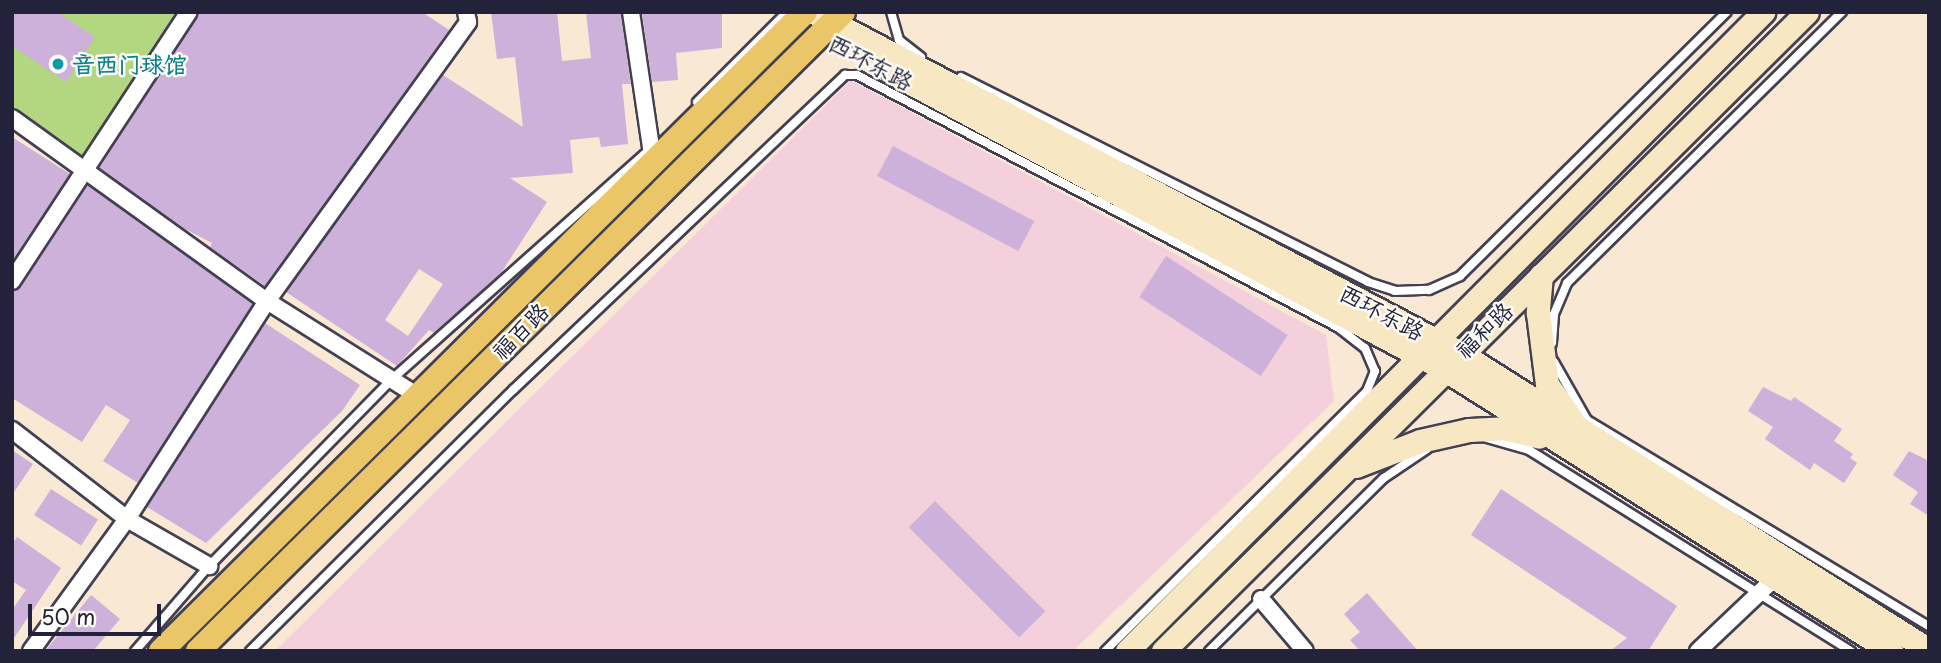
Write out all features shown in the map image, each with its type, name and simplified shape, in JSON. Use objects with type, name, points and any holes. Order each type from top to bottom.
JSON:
[{"type":"main road","name":"福百路","points":[[161,651],[418,396],[811,17]]},
{"type":"main road","name":"福百路","points":[[198,651],[811,17]]},
{"type":"street","points":[[12,281],[188,12]]},
{"type":"street","points":[[31,651],[127,519],[267,301],[468,22],[466,12]]},
{"type":"street","points":[[631,12],[656,143]]},
{"type":"street","name":"福和路","points":[[1127,651],[1763,12]]},
{"type":"street","name":"福和路","points":[[1163,651],[1452,361],[1807,12]]},
{"type":"street","name":"西环东路","points":[[811,17],[1452,361],[1607,449],[1929,650]]},
{"type":"street","points":[[12,118],[86,168],[267,301],[418,396]]},
{"type":"street","points":[[1541,275],[1538,313],[1547,384],[1569,417],[1607,449]]},
{"type":"street","name":"西环东路","points":[[1452,361],[1567,446],[1777,576],[1891,651]]},
{"type":"street","points":[[1347,469],[1420,440],[1469,430],[1504,428],[1567,446]]},
{"type":"street","points":[[12,430],[127,519],[209,566]]},
{"type":"street","points":[[1698,651],[1762,594],[1777,576]]},
{"type":"street","points":[[1261,599],[1305,651]]},
{"type":"street","points":[[1849,624],[1874,651]]},
{"type":"lane","points":[[891,12],[899,40],[918,55],[1368,282],[1395,291],[1429,290],[1461,276],[1727,12]]},
{"type":"lane","points":[[1842,12],[1567,283],[1554,314],[1552,358],[1564,386],[1587,421],[1929,626]]},
{"type":"lane","points":[[690,109],[811,17]]},
{"type":"lane","points":[[250,651],[513,390],[845,75],[858,75],[1339,328],[1365,348],[1375,371],[1367,391],[1105,651]]},
{"type":"lane","points":[[135,651],[209,566],[391,380],[656,143]]},
{"type":"lane","points":[[1209,651],[1384,478],[1412,457],[1439,444],[1492,438],[1529,450],[1851,651]]},
{"type":"shaded area","points":[[851,80],[1326,335],[1334,401],[1073,651],[275,651]]},
{"type":"green space","points":[[12,12],[178,12],[83,157],[12,109]]},
{"type":"building","name":"音西门球馆","points":[[12,12],[57,12],[95,37],[66,82],[12,46]]},
{"type":"building","points":[[201,12],[422,12],[449,30],[265,286],[210,247],[212,243],[185,229],[99,168]]},
{"type":"building","points":[[491,12],[557,12],[562,61],[591,58],[586,12],[621,14],[631,84],[622,84],[628,144],[601,147],[599,137],[570,140],[573,173],[510,178],[547,202],[501,273],[434,333],[429,330],[397,366],[286,292],[443,75],[523,127],[515,57],[497,59]],"holes":[[[419,269],[443,284],[408,336],[385,320]]]},
{"type":"building","points":[[642,13],[722,13],[722,48],[676,53],[678,80],[652,82]]},
{"type":"building","points":[[12,137],[70,174],[12,262]]},
{"type":"building","points":[[893,146],[1034,221],[1018,251],[877,176]]},
{"type":"building","points":[[88,185],[253,304],[138,483],[103,461],[130,420],[106,405],[82,442],[12,398],[12,291],[21,287]]},
{"type":"building","points":[[1166,256],[1288,335],[1261,376],[1139,297]]},
{"type":"building","points":[[265,323],[360,385],[342,411],[206,543],[147,507]]},
{"type":"building","points":[[1763,387],[1791,401],[1794,397],[1842,429],[1834,441],[1853,454],[1850,458],[1857,463],[1844,483],[1814,463],[1810,470],[1765,439],[1773,427],[1748,411]]},
{"type":"building","points":[[12,450],[33,464],[12,495]]},
{"type":"building","points":[[1909,451],[1929,461],[1929,516],[1910,504],[1918,492],[1893,475]]},
{"type":"building","points":[[51,489],[98,519],[81,545],[34,515]]},
{"type":"building","points":[[1501,489],[1677,606],[1648,651],[1610,651],[1627,638],[1471,535]]},
{"type":"building","points":[[935,501],[1045,611],[1019,637],[909,527]]},
{"type":"building","points":[[17,537],[61,568],[12,641],[12,610],[26,590],[12,581],[12,544]]},
{"type":"building","points":[[1367,593],[1418,651],[1360,651],[1350,640],[1360,632],[1344,614]]},
{"type":"building","points":[[91,595],[120,619],[93,651],[45,651]]},
{"type":"place","name":"音西门球馆","points":[[58,64]]}]
